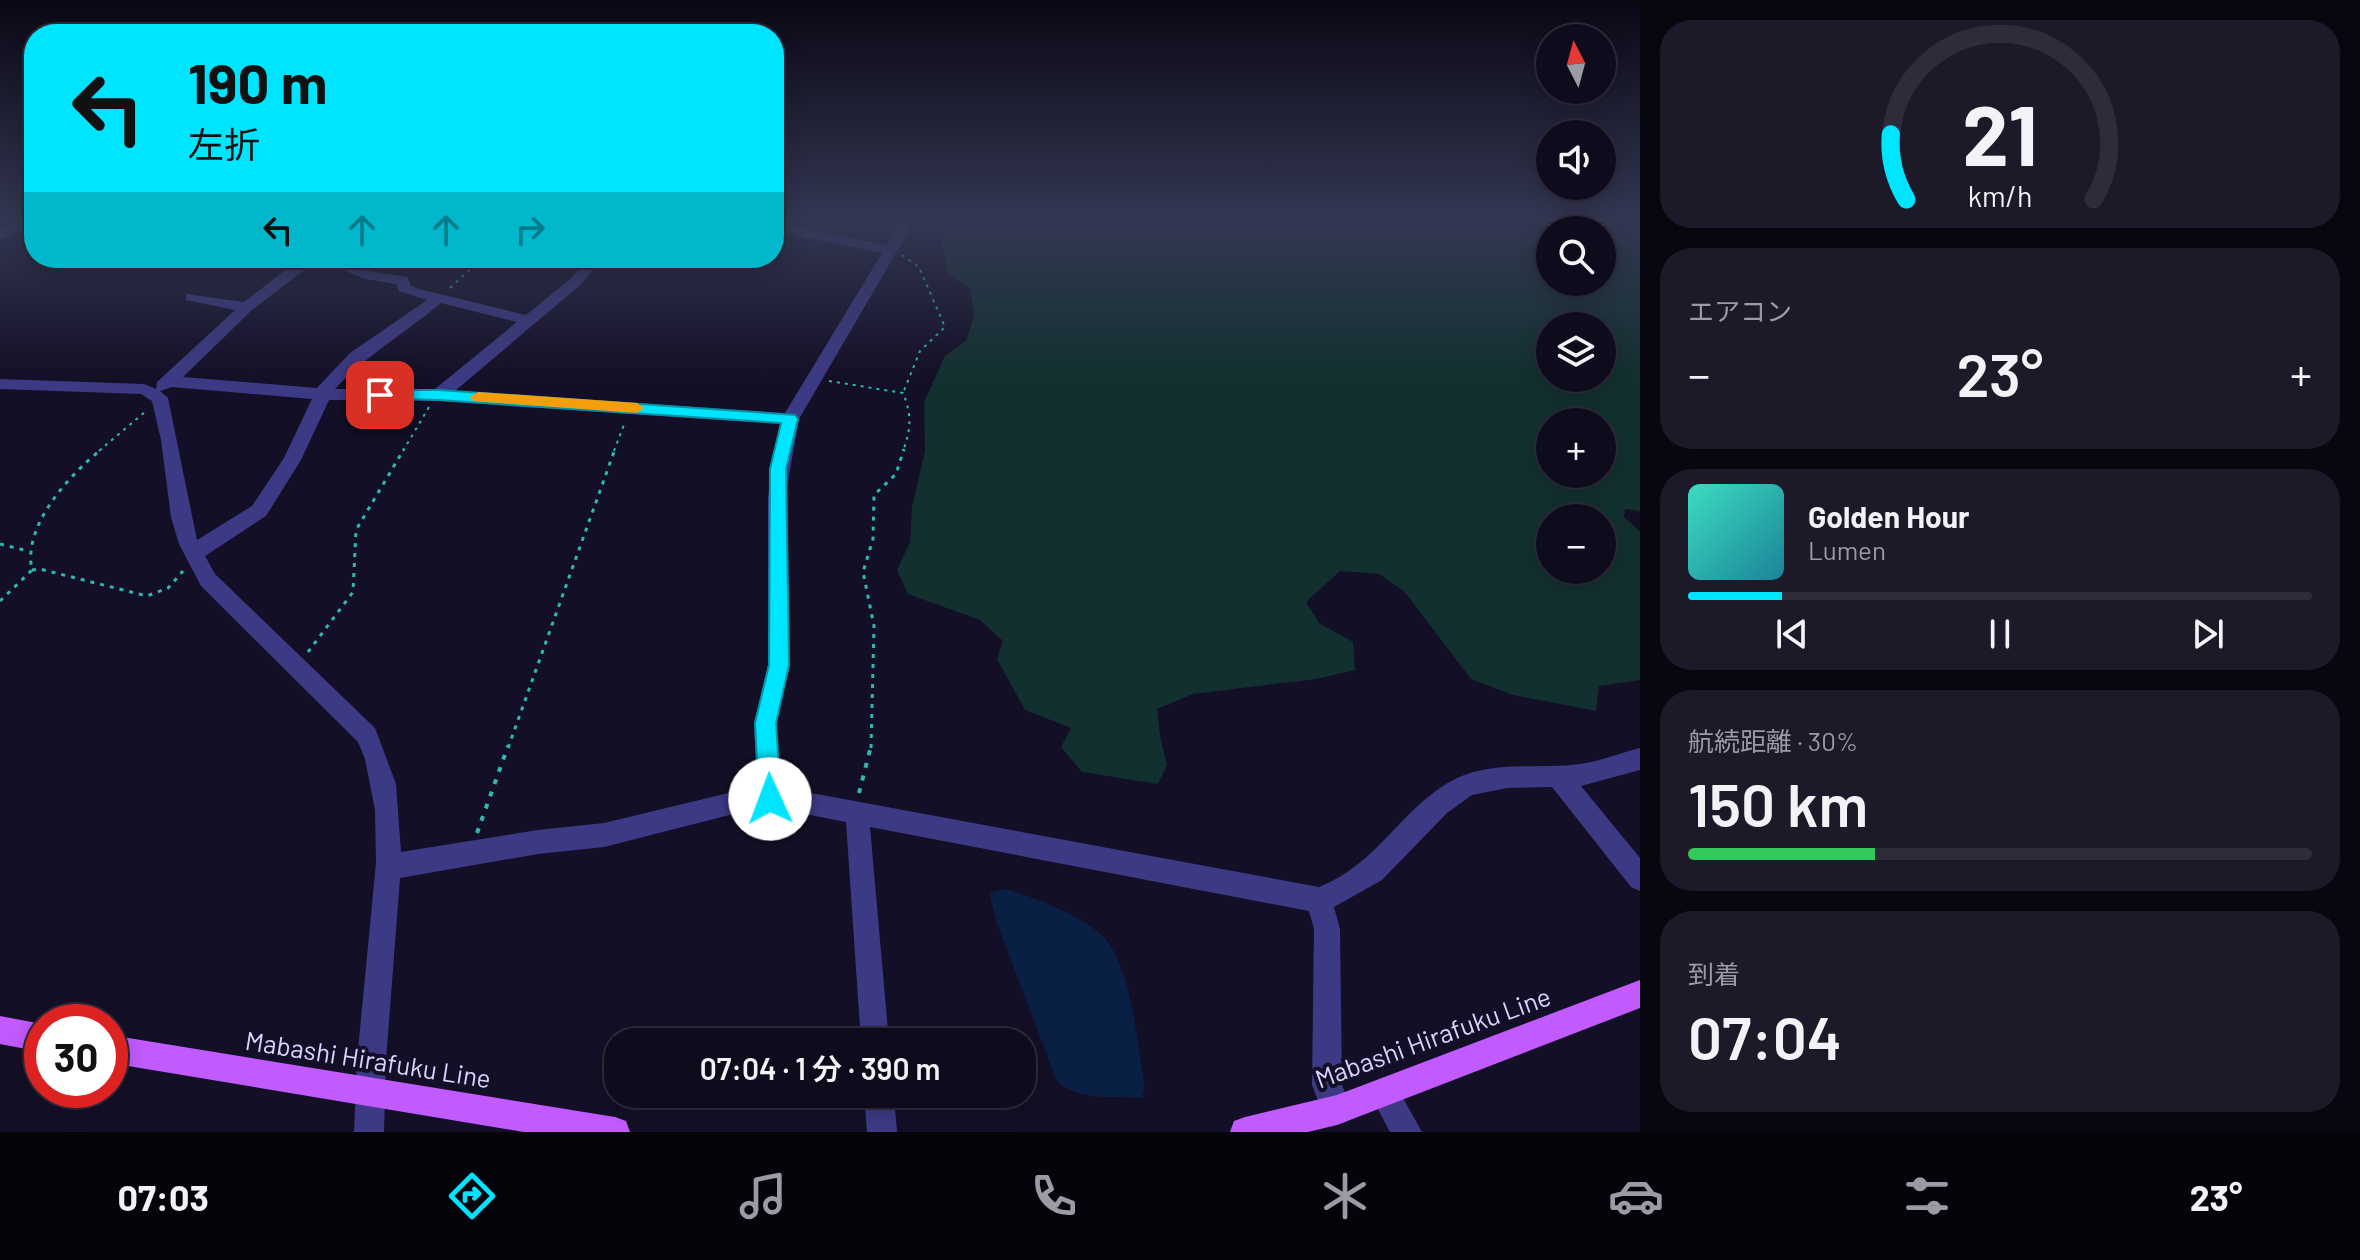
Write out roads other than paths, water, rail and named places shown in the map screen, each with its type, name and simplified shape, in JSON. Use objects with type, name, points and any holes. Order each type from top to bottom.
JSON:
[{"type":"main road","name":"Mabashi Hirafuku Line","points":[[1245,1132],[1337,1110],[1640,994]]},
{"type":"main road","points":[[0,1030],[24,1035]]},
{"type":"main road","name":"Mabashi Hirafuku Line","points":[[128,1052],[368,1094],[615,1132]]},
{"type":"street","points":[[157,395],[247,307],[289,275]]},
{"type":"street","points":[[365,275],[398,278],[403,280],[404,288],[527,320]]},
{"type":"street","points":[[439,395],[582,275]]},
{"type":"street","points":[[770,799],[765,723],[779,665],[778,469],[790,419],[875,275]]},
{"type":"street","points":[[191,297],[247,307]]},
{"type":"street","points":[[194,554],[209,541],[259,511],[292,460],[320,394],[356,357],[402,327],[438,298]]},
{"type":"street","points":[[170,381],[320,394],[439,395],[790,419]]},
{"type":"street","points":[[0,384],[110,387],[157,395]]},
{"type":"street","points":[[157,395],[170,440],[181,517],[194,554],[208,580],[367,735],[378,757],[384,780],[389,867],[368,1094],[369,1132]]},
{"type":"street","points":[[389,867],[604,835],[741,801],[770,799],[1319,900],[1342,891],[1372,872],[1428,813],[1462,788],[1481,780],[1581,775],[1640,759]]},
{"type":"street","points":[[1557,775],[1640,878]]},
{"type":"street","points":[[859,813],[857,829],[874,1028]]},
{"type":"street","points":[[1319,900],[1327,929],[1327,1085],[1337,1110]]},
{"type":"street","points":[[1384,1092],[1407,1132]]},
{"type":"street","points":[[880,1108],[882,1132]]},
{"type":"water","points":[[1005,889],[1079,919],[1093,928],[1112,948],[1134,1016],[1145,1088],[1142,1098],[1085,1095],[1056,1080],[997,923],[989,893]]}]
